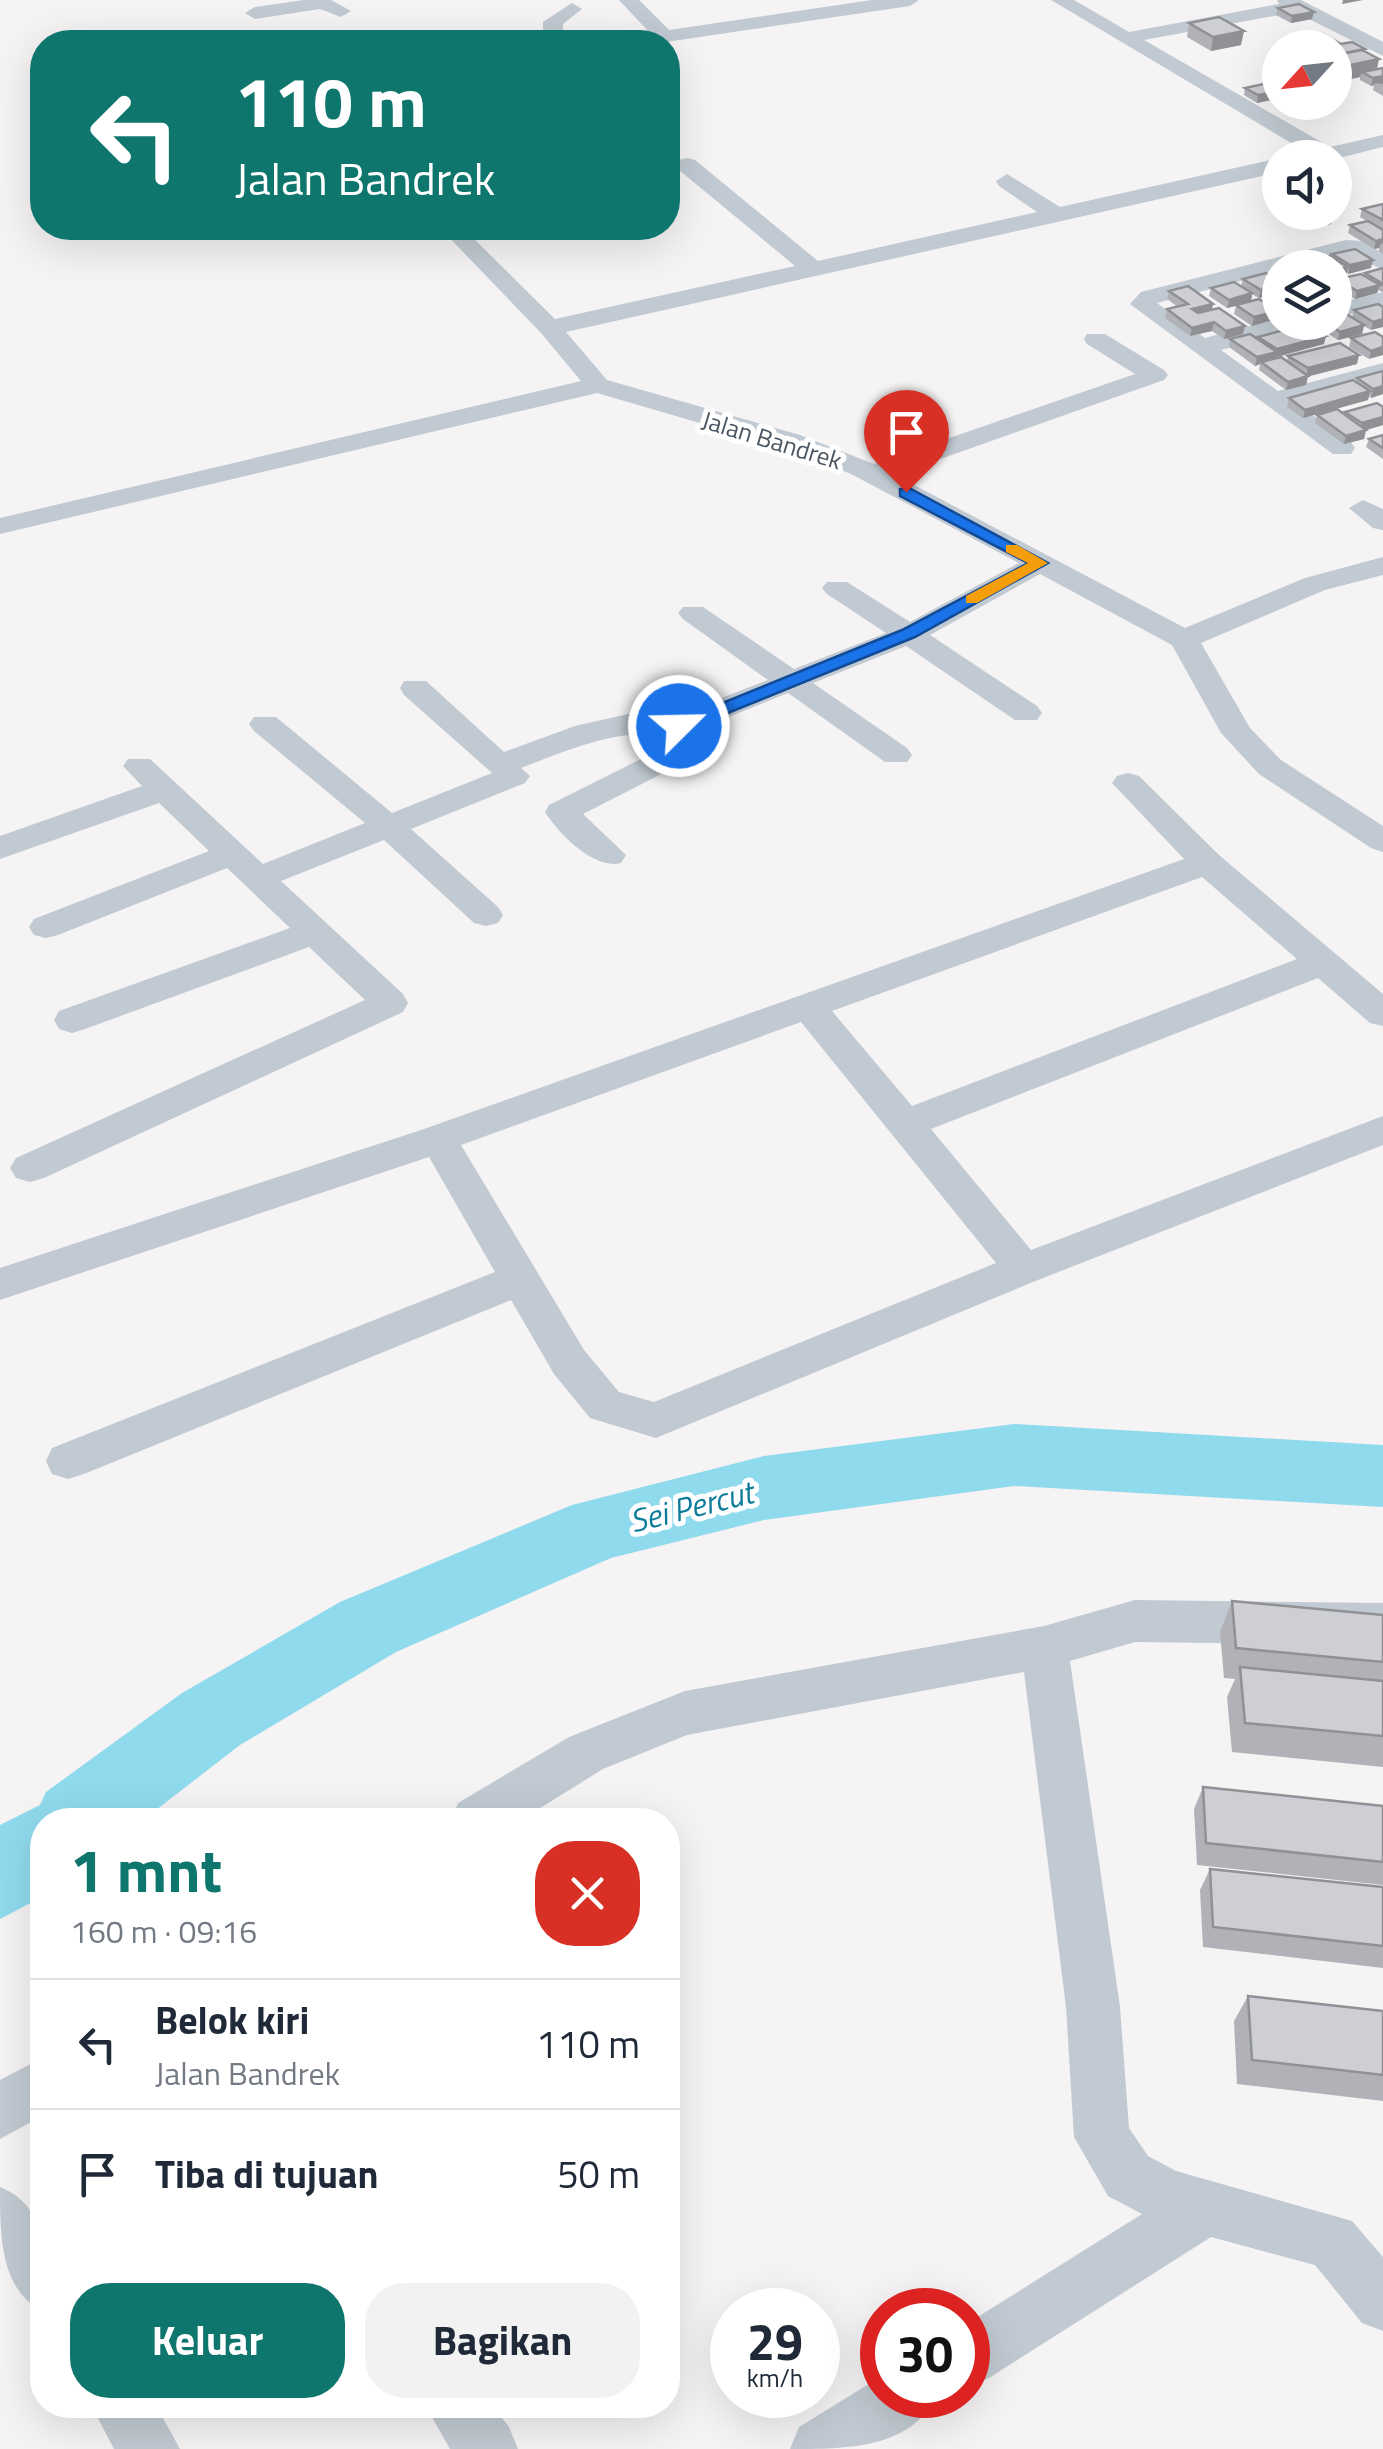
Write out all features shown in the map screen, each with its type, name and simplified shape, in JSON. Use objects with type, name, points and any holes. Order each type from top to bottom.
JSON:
[{"type":"street","points":[[628,0],[658,30]]},
{"type":"street","points":[[680,33],[910,0]]},
{"type":"street","points":[[1060,0],[1304,140]]},
{"type":"street","points":[[256,14],[322,3],[341,12]]},
{"type":"street","points":[[1126,38],[1292,3],[1383,50]]},
{"type":"street","points":[[553,30],[553,22],[572,8]]},
{"type":"street","points":[[1352,149],[1383,142]]},
{"type":"street","points":[[1352,160],[1383,168]]},
{"type":"street","points":[[687,165],[812,268]]},
{"type":"street","points":[[550,328],[1262,169]]},
{"type":"street","points":[[1008,181],[1059,217]]},
{"type":"street","points":[[0,526],[598,386],[550,328],[462,240]]},
{"type":"street","points":[[1342,448],[1142,300],[1346,247],[1353,246],[1383,263]]},
{"type":"street","points":[[1352,306],[1383,298]]},
{"type":"street","points":[[1202,346],[1262,330]]},
{"type":"street","points":[[872,474],[1154,374],[1096,339]]},
{"type":"street","points":[[1274,400],[1383,371]]},
{"type":"street","name":"Jalan Bandrek","points":[[598,386],[791,442],[872,474],[1184,639]]},
{"type":"street","points":[[46,927],[388,826],[586,733],[618,725],[679,726],[908,634],[1040,563]]},
{"type":"street","points":[[1383,566],[1315,584],[1184,639],[1238,733],[1270,767],[1383,841]]},
{"type":"street","points":[[1354,574],[1383,596]]},
{"type":"street","points":[[838,588],[1026,713]]},
{"type":"street","points":[[693,613],[896,754]]},
{"type":"street","points":[[415,688],[609,855]]},
{"type":"street","points":[[265,724],[388,826],[486,915]]},
{"type":"street","points":[[561,812],[672,756],[679,726]]},
{"type":"street","points":[[30,1168],[390,1003],[139,766]]},
{"type":"street","points":[[1128,783],[1207,863],[1383,1014]]},
{"type":"street","points":[[0,848],[164,790]]},
{"type":"street","points":[[0,1284],[438,1139],[1207,863]]},
{"type":"street","points":[[72,1020],[314,932]]},
{"type":"street","points":[[905,1124],[1320,963]]},
{"type":"street","points":[[810,1008],[1024,1269]]},
{"type":"street","points":[[438,1139],[569,1362],[605,1406],[656,1420],[1024,1269],[1383,1130]]},
{"type":"street","points":[[68,1462],[520,1279]]},
{"type":"street","points":[[496,1808],[586,1753],[685,1713],[1044,1646],[1135,1621],[1383,1624]]},
{"type":"street","points":[[1044,1646],[1093,2007],[1102,2137],[1128,2176],[1167,2197],[1332,2241],[1383,2302]]},
{"type":"street","points":[[0,2110],[30,2091]]},
{"type":"street","points":[[990,2343],[1208,2206]]},
{"type":"street","points":[[0,2215],[30,2263]]},
{"type":"street","points":[[129,2418],[149,2449]]},
{"type":"street","points":[[464,2418],[487,2449]]},
{"type":"street","points":[[821,2449],[870,2418]]},
{"type":"building","points":[[1299,4],[1314,12],[1292,16],[1278,8]]},
{"type":"building","points":[[1219,17],[1244,31],[1213,37],[1189,23]]},
{"type":"building","points":[[1362,50],[1379,59],[1352,65],[1352,52]]},
{"type":"building","points":[[1383,68],[1383,76],[1373,78],[1362,72]]},
{"type":"building","points":[[1262,84],[1262,94],[1258,95],[1245,88]]},
{"type":"building","points":[[1383,204],[1383,220],[1362,209]]},
{"type":"building","points":[[1368,221],[1383,230],[1383,239],[1376,241],[1352,225]]},
{"type":"building","points":[[1355,249],[1373,260],[1352,265],[1350,250]]},
{"type":"building","points":[[1383,268],[1383,284],[1365,273]]},
{"type":"building","points":[[1262,274],[1262,290],[1261,290],[1243,279]]},
{"type":"building","points":[[1361,274],[1380,285],[1357,291],[1352,288],[1352,276]]},
{"type":"building","points":[[1234,282],[1252,293],[1229,300],[1211,288]]},
{"type":"building","points":[[1188,286],[1213,304],[1192,309],[1198,313],[1219,308],[1245,326],[1226,331],[1214,322],[1192,328],[1167,309],[1188,304],[1169,291]]},
{"type":"building","points":[[1259,299],[1262,315],[1254,317],[1236,305]]},
{"type":"building","points":[[1378,304],[1383,307],[1383,319],[1373,322],[1354,310]]},
{"type":"building","points":[[1352,317],[1364,325],[1352,328]]},
{"type":"building","points":[[1375,332],[1383,337],[1383,347],[1371,351],[1352,338]]},
{"type":"building","points":[[1250,334],[1277,352],[1257,357],[1230,339]]},
{"type":"building","points":[[1263,340],[1311,340],[1277,349]]},
{"type":"building","points":[[1340,343],[1359,355],[1308,368],[1288,356]]},
{"type":"building","points":[[1281,357],[1308,376],[1288,382],[1261,362]]},
{"type":"building","points":[[1383,371],[1383,386],[1373,389],[1357,378]]},
{"type":"building","points":[[1353,380],[1370,391],[1305,410],[1289,398]]},
{"type":"building","points":[[1377,403],[1383,407],[1383,417],[1362,423],[1345,412]]},
{"type":"building","points":[[1337,409],[1366,430],[1346,436],[1317,415]]},
{"type":"building","points":[[1383,435],[1383,448],[1369,439]]},
{"type":"building","points":[[1232,1601],[1383,1615],[1383,1662],[1236,1648]]},
{"type":"building","points":[[1240,1667],[1383,1681],[1383,1736],[1245,1723]]},
{"type":"building","points":[[1203,1787],[1383,1806],[1383,1862],[1206,1843]]},
{"type":"building","points":[[1210,1869],[1383,1887],[1383,1946],[1213,1927]]},
{"type":"building","points":[[1248,1996],[1383,2011],[1383,2075],[1252,2060]]},
{"type":"waterway","name":"Sei Percut","points":[[92,1808],[211,1719],[368,1627],[599,1528],[764,1488],[1014,1455],[1383,1476]]},
{"type":"waterway","name":"Sei Percut","points":[[0,1877],[30,1854]]},
{"type":"slow traffic","points":[[972,600],[1040,563],[1012,548]]},
{"type":"route","points":[[679,726],[908,634],[1040,563],[906,492]]}]
